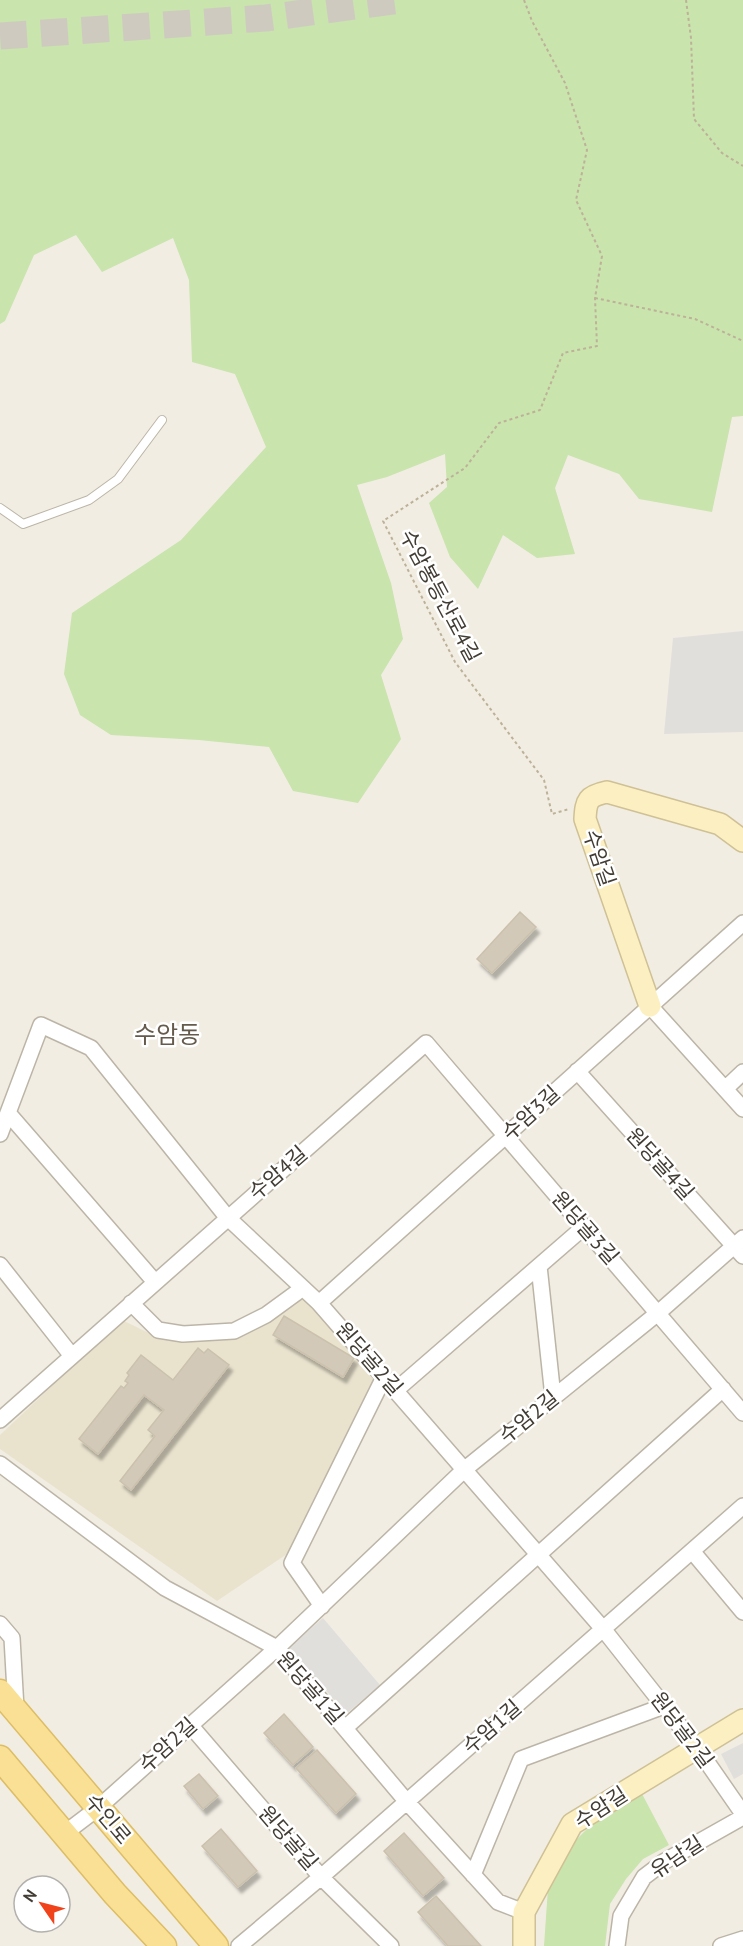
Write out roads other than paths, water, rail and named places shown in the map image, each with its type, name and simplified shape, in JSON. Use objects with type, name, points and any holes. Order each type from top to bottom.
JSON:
[{"type":"main road","name":"수인로","points":[[8,1700],[216,1946]]},
{"type":"main road","name":"수인로","points":[[0,1758],[116,1894],[164,1946]]},
{"type":"street","name":"수암길","points":[[650,1006],[585,819],[586,804],[593,795],[607,792],[720,824],[743,841]]},
{"type":"street","name":"수암3길","points":[[319,1303],[743,923]]},
{"type":"street","points":[[650,1006],[743,1109]]},
{"type":"street","name":"원당골2길","points":[[0,1134],[41,1024],[91,1048],[227,1217],[319,1303],[604,1630],[698,1749],[743,1816]]},
{"type":"street","name":"원당골3길","points":[[426,1043],[743,1413]]},
{"type":"street","name":"수암4길","points":[[0,1420],[426,1043]]},
{"type":"street","name":"원당골4길","points":[[577,1071],[740,1247]]},
{"type":"street","points":[[725,1089],[743,1072]]},
{"type":"street","points":[[8,1113],[154,1282]]},
{"type":"street","points":[[396,1390],[584,1227]]},
{"type":"street","name":"수암2길","points":[[65,1833],[99,1808],[277,1648],[465,1469],[740,1247]]},
{"type":"street","points":[[0,1265],[72,1356]]},
{"type":"street","points":[[539,1266],[553,1397]]},
{"type":"street","points":[[131,1303],[158,1330],[183,1334],[234,1331],[266,1315],[303,1288]]},
{"type":"street","points":[[322,1606],[292,1563],[384,1377]]},
{"type":"street","points":[[345,1728],[723,1389]]},
{"type":"street","name":"원당골1길","points":[[0,1464],[165,1588],[277,1648],[407,1802],[498,1902],[524,1912]]},
{"type":"street","name":"수암1길","points":[[239,1946],[407,1802],[743,1506]]},
{"type":"street","points":[[692,1551],[743,1612]]},
{"type":"street","points":[[0,1624],[12,1638],[8,1700]]},
{"type":"street","points":[[473,1875],[520,1759],[664,1706]]},
{"type":"street","name":"수암길","points":[[524,1946],[524,1912],[572,1824],[743,1720]]},
{"type":"street","name":"원당골길","points":[[190,1725],[321,1877],[392,1946]]},
{"type":"street","name":"유남길","points":[[617,1946],[621,1916],[644,1877],[665,1861],[743,1816]]},
{"type":"street","points":[[721,1946],[743,1939]]},
{"type":"lane","points":[[0,508],[23,524],[89,501],[118,479],[162,420]]},
{"type":"tunnel","points":[[0,36],[266,18],[400,0]]},
{"type":"district","name":"수암동","points":[[167,1035]]}]
